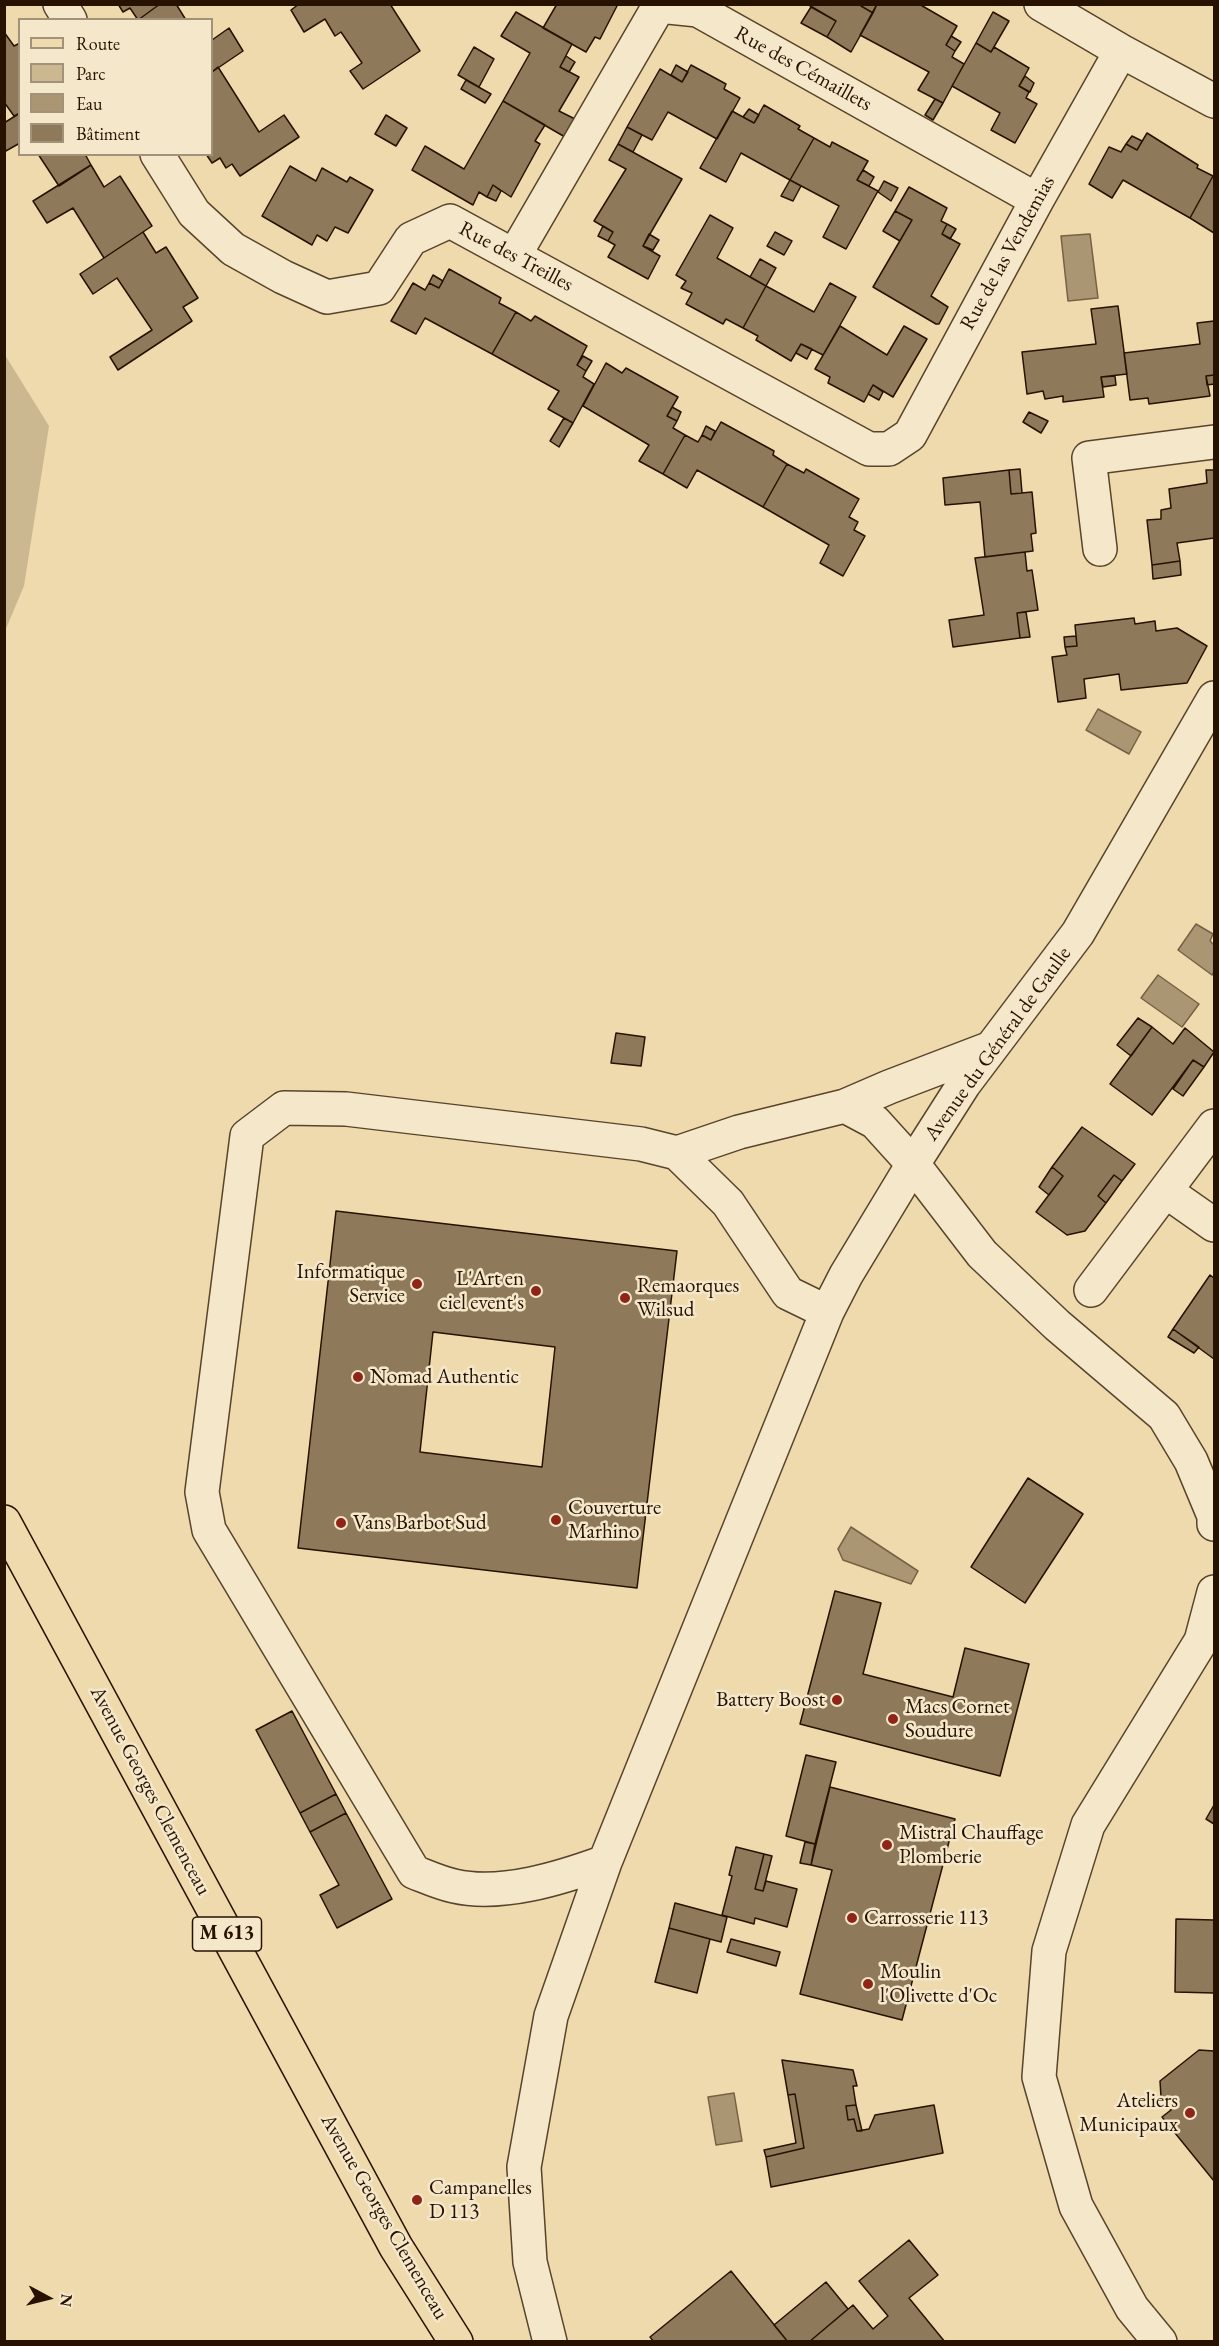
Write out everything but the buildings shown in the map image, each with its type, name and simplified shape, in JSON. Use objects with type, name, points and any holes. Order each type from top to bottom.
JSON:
[{"type":"main road","name":"Avenue Georges Clemenceau","points":[[4,1522],[396,2247],[456,2342]]},
{"type":"street","points":[[60,4],[69,18]]},
{"type":"street","points":[[1041,4],[1121,51],[1215,101]]},
{"type":"street","name":"Rue des Cémaillets","points":[[514,256],[659,6],[698,10],[1037,200]]},
{"type":"street","name":"Rue de las Vendemias","points":[[889,449],[910,435],[1037,200],[1121,51]]},
{"type":"street","name":"Rue des Treilles","points":[[158,156],[194,213],[233,249],[282,277],[327,297],[379,288],[411,239],[450,221],[869,449],[889,449]]},
{"type":"street","points":[[1100,549],[1089,458],[1215,442]]},
{"type":"street","name":"Avenue du Général de Gaulle","points":[[1215,698],[1078,933],[964,1084],[914,1164],[982,1254],[1057,1326],[1164,1416],[1191,1461],[1214,1516],[1215,1524]]},
{"type":"street","points":[[677,1153],[739,1132],[845,1106],[991,1048]]},
{"type":"street","points":[[550,2342],[530,2262],[524,2168],[551,2016],[605,1862],[827,1312],[846,1275],[914,1164],[875,1122],[845,1106]]},
{"type":"street","points":[[605,1862],[567,1876],[495,1889],[454,1886],[414,1872],[209,1530],[202,1492],[247,1136],[284,1107],[370,1111],[641,1144],[677,1153],[728,1203],[788,1293],[827,1312]]},
{"type":"street","points":[[1091,1290],[1215,1126]]},
{"type":"street","points":[[1167,1192],[1215,1225]]},
{"type":"street","points":[[1160,2342],[1132,2308],[1076,2206],[1039,2077],[1048,1951],[1088,1825],[1201,1641],[1215,1592]]},
{"type":"green space","points":[[5,355],[49,426],[24,586],[5,631]]},
{"type":"water","points":[[1090,234],[1098,298],[1068,301],[1061,236]]},
{"type":"water","points":[[1098,709],[1141,732],[1129,754],[1086,730]]},
{"type":"water","points":[[1196,924],[1213,934],[1210,941],[1214,945],[1212,975],[1178,950]]},
{"type":"water","points":[[1158,975],[1199,1004],[1182,1027],[1141,998]]},
{"type":"water","points":[[851,1527],[918,1571],[911,1584],[843,1560],[838,1549]]},
{"type":"water","points":[[734,2093],[742,2141],[716,2145],[708,2097]]},
{"type":"place","name":"Informatique Service","points":[[417,1284]]},
{"type":"place","name":"L'Art en ciel event's","points":[[536,1291]]},
{"type":"place","name":"Remaorques Wilsud","points":[[625,1298]]},
{"type":"place","name":"Nomad Authentic","points":[[358,1377]]},
{"type":"place","name":"Couverture Marhino","points":[[556,1520]]},
{"type":"place","name":"Vans Barbot Sud","points":[[341,1523]]},
{"type":"place","name":"Battery Boost","points":[[837,1700]]},
{"type":"place","name":"Macs Cornet Soudure","points":[[893,1719]]},
{"type":"place","name":"Mistral Chauffage Plomberie","points":[[887,1845]]},
{"type":"place","name":"Carrosserie 113","points":[[852,1918]]},
{"type":"place","name":"Moulin l'Olivette d'Oc","points":[[868,1984]]},
{"type":"place","name":"Ateliers Municipaux","points":[[1190,2113]]},
{"type":"place","name":"Campanelles D 113","points":[[417,2200]]}]
